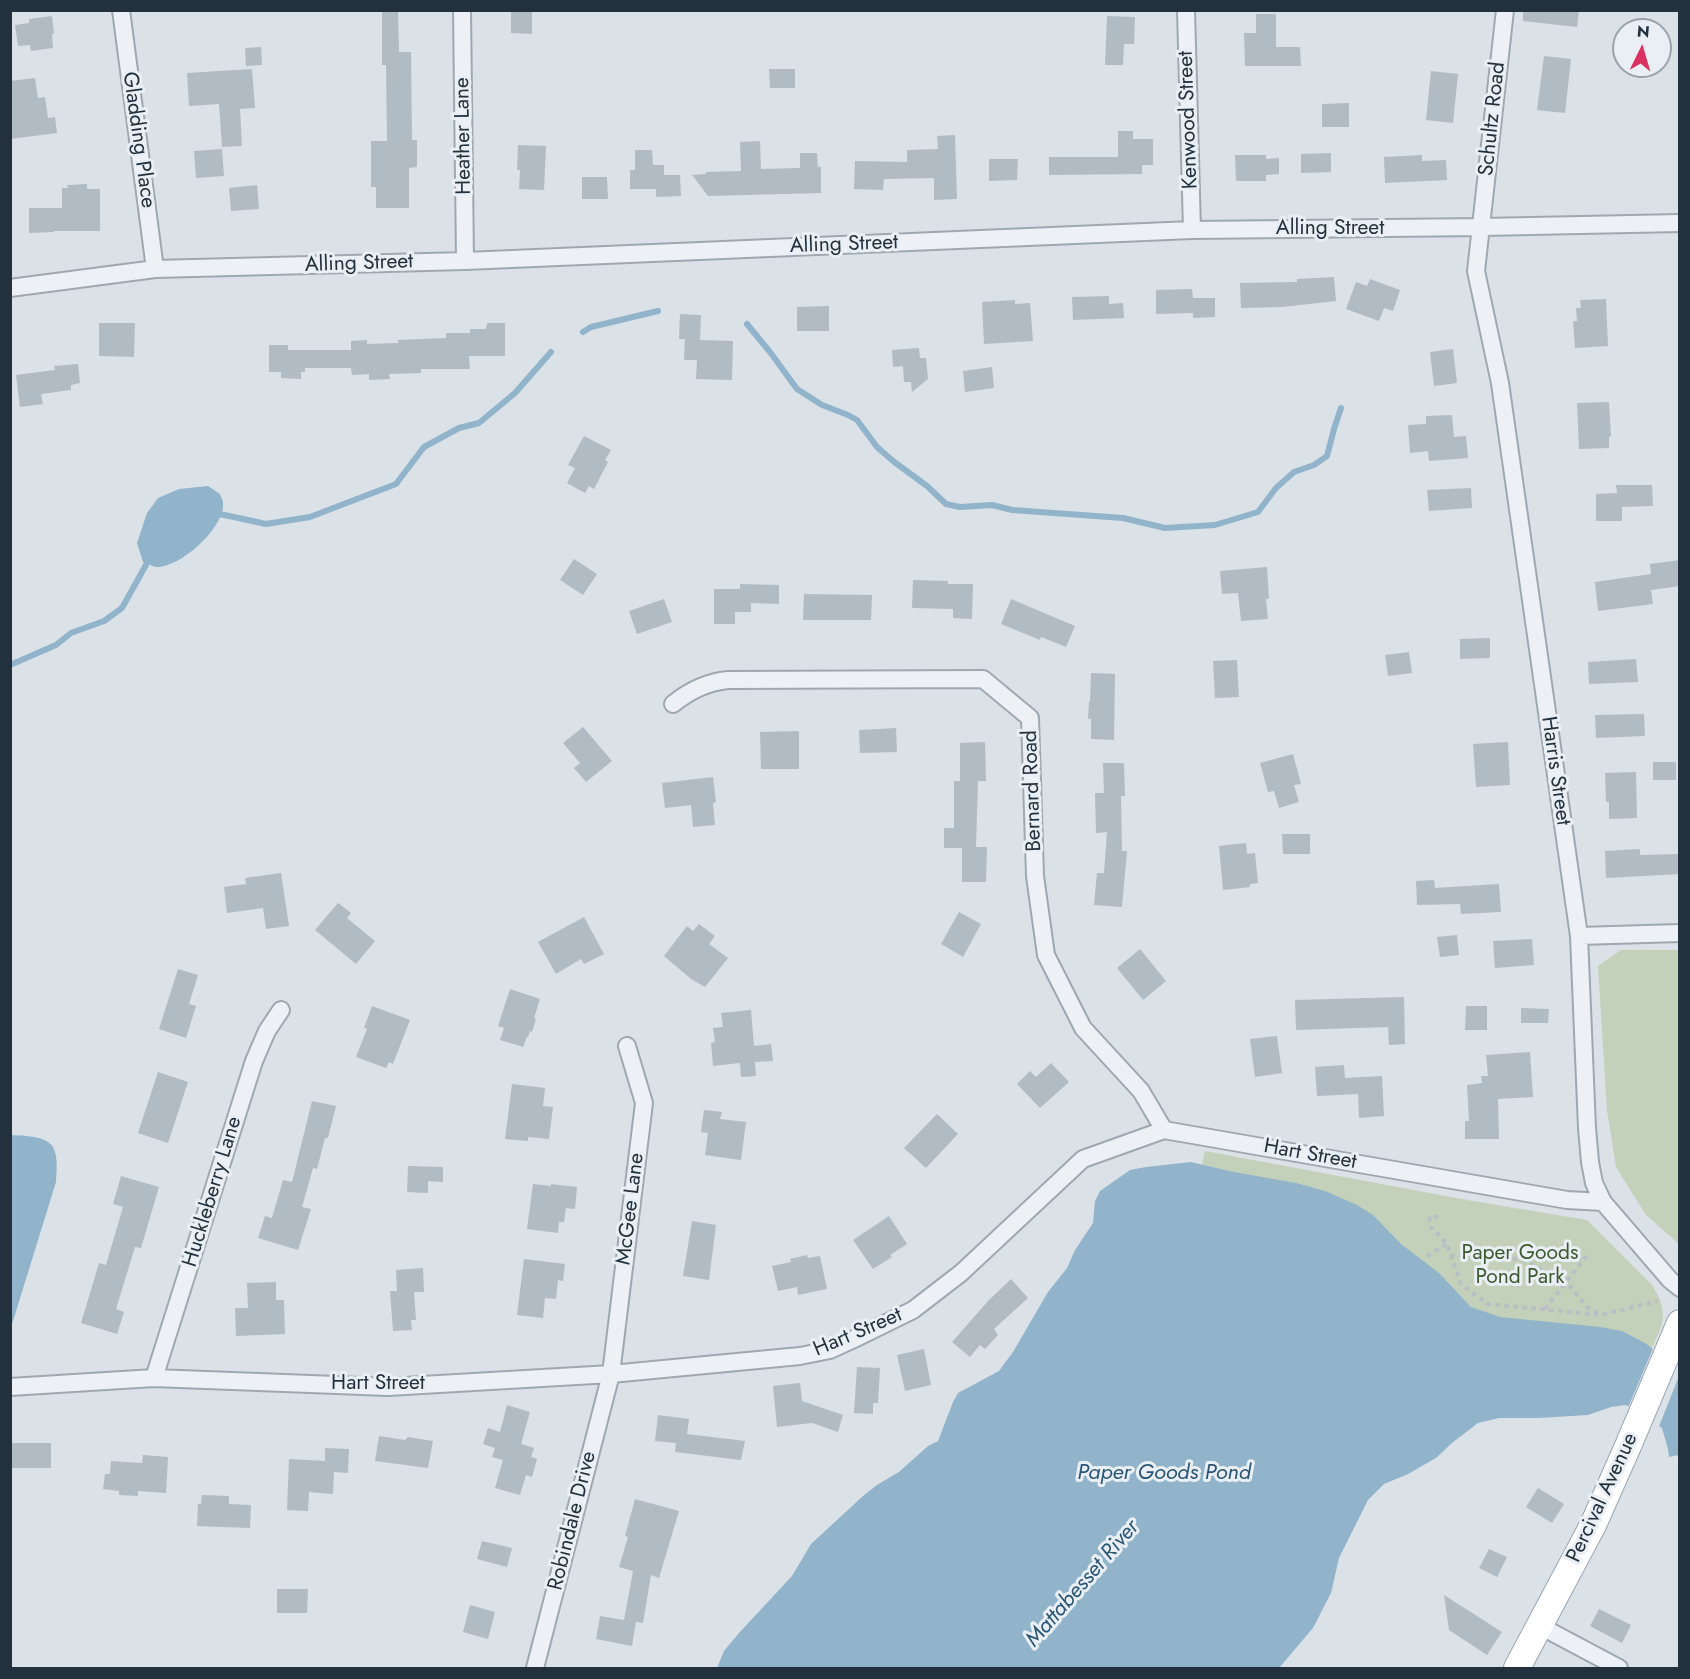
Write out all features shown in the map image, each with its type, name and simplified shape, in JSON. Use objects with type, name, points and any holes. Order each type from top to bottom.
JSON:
[{"type":"main road","name":"Percival Avenue","points":[[1517,1668],[1593,1525],[1680,1323]]},
{"type":"street","name":"Gladding Place","points":[[121,10],[155,269]]},
{"type":"street","name":"Heather Lane","points":[[462,10],[465,261]]},
{"type":"street","name":"Kenwood Street","points":[[1186,10],[1192,230]]},
{"type":"street","name":"Schultz Road","points":[[1482,227],[1505,10]]},
{"type":"street","name":"Alling Street","points":[[10,288],[155,269],[465,261],[1192,230],[1680,223]]},
{"type":"street","name":"Harris Street","points":[[1482,227],[1476,271],[1500,383],[1579,936],[1587,1128],[1594,1183],[1603,1202],[1670,1280],[1680,1288]]},
{"type":"street","name":"Bernard Road","points":[[673,704],[699,687],[728,680],[983,679],[1030,718],[1035,876],[1046,955],[1083,1028],[1141,1090],[1164,1130]]},
{"type":"street","points":[[1579,936],[1680,933]]},
{"type":"street","name":"Huckleberry Lane","points":[[154,1378],[254,1061],[267,1031],[281,1010]]},
{"type":"street","name":"McGee Lane","points":[[611,1374],[644,1103],[627,1046]]},
{"type":"street","name":"Hart Street","points":[[10,1387],[154,1378],[388,1387],[611,1374],[800,1356],[830,1350],[913,1310],[961,1273],[1083,1159],[1164,1130],[1567,1200],[1603,1202]]},
{"type":"street","name":"Robindale Drive","points":[[536,1668],[611,1374]]},
{"type":"street","points":[[1540,1626],[1619,1668]]},
{"type":"path","points":[[1438,1217],[1429,1217],[1431,1227],[1447,1244],[1461,1284],[1488,1304],[1601,1315],[1658,1301]]},
{"type":"path","points":[[1427,1256],[1447,1244]]},
{"type":"path","points":[[1570,1252],[1583,1260]]},
{"type":"path","points":[[1450,1256],[1475,1254],[1526,1261],[1570,1286],[1588,1308],[1601,1315]]},
{"type":"path","points":[[1545,1310],[1588,1254]]},
{"type":"green space","points":[[1621,950],[1679,950],[1679,1244],[1646,1215],[1616,1167],[1607,1110],[1598,966]]},
{"type":"green space","name":"Paper Goods Pond Park","points":[[1205,1151],[1587,1220],[1652,1285],[1663,1310],[1662,1325],[1651,1350],[1485,1319],[1364,1211],[1202,1164]]},
{"type":"water","points":[[208,486],[220,494],[223,503],[222,513],[209,534],[188,554],[166,566],[156,567],[143,562],[137,543],[147,513],[158,498],[179,489]]},
{"type":"water","points":[[11,1135],[35,1137],[50,1144],[54,1149],[57,1168],[56,1182],[11,1325]]},
{"type":"water","name":"Paper Goods Pond","points":[[1191,1162],[1296,1183],[1325,1191],[1357,1205],[1373,1215],[1401,1244],[1439,1273],[1471,1307],[1500,1317],[1622,1331],[1645,1343],[1679,1370],[1679,1455],[1669,1457],[1662,1428],[1635,1409],[1625,1405],[1588,1415],[1499,1418],[1478,1423],[1436,1458],[1384,1484],[1368,1500],[1339,1558],[1331,1593],[1313,1628],[1279,1668],[717,1668],[724,1651],[792,1576],[811,1544],[863,1496],[899,1472],[928,1446],[938,1441],[958,1393],[999,1371],[1013,1352],[1048,1292],[1067,1268],[1075,1250],[1093,1223],[1095,1201],[1100,1191],[1130,1170]]},
{"type":"pier","points":[[1654,1346],[1680,1366],[1679,1376],[1658,1429],[1634,1412],[1627,1410]]},
{"type":"building","points":[[382,10],[398,10],[399,52],[411,52],[412,140],[417,140],[417,167],[409,168],[409,208],[376,208],[376,187],[371,187],[371,141],[387,141],[386,65],[382,65]]},
{"type":"building","points":[[511,10],[532,10],[532,34],[511,33]]},
{"type":"building","points":[[1523,10],[1579,10],[1577,27],[1523,21]]},
{"type":"building","points":[[1256,14],[1276,14],[1276,47],[1300,47],[1301,66],[1245,66],[1244,33],[1256,33]]},
{"type":"building","points":[[52,16],[53,48],[31,51],[30,45],[18,46],[15,25],[29,23],[29,19]]},
{"type":"building","points":[[1107,16],[1135,17],[1134,44],[1124,44],[1123,65],[1105,65]]},
{"type":"building","points":[[261,47],[262,65],[246,66],[245,48]]},
{"type":"building","points":[[1544,56],[1571,59],[1565,113],[1537,110]]},
{"type":"building","points":[[252,69],[255,108],[240,109],[242,146],[222,147],[219,104],[189,106],[187,73]]},
{"type":"building","points":[[769,69],[795,69],[795,88],[770,88]]},
{"type":"building","points":[[1431,71],[1458,74],[1453,123],[1426,120]]},
{"type":"building","points":[[35,78],[38,98],[45,97],[48,118],[55,117],[57,133],[10,139],[10,81]]},
{"type":"building","points":[[1349,103],[1349,127],[1322,127],[1322,104]]},
{"type":"building","points":[[1118,131],[1133,131],[1133,139],[1153,139],[1153,165],[1142,165],[1142,174],[1049,175],[1049,157],[1118,157]]},
{"type":"building","points":[[955,135],[957,199],[934,200],[934,178],[884,179],[883,190],[854,189],[855,161],[907,162],[907,150],[938,149],[937,136]]},
{"type":"building","points":[[760,141],[761,169],[800,168],[800,153],[817,153],[818,167],[821,167],[821,193],[708,196],[692,175],[706,174],[706,172],[741,171],[740,142]]},
{"type":"building","points":[[518,145],[546,146],[544,190],[519,189]]},
{"type":"building","points":[[222,149],[224,176],[196,178],[194,151]]},
{"type":"building","points":[[635,150],[652,150],[653,165],[664,165],[664,175],[680,175],[681,196],[656,197],[656,189],[630,189],[630,170],[635,170]]},
{"type":"building","points":[[1331,153],[1331,172],[1301,173],[1301,154]]},
{"type":"building","points":[[1235,155],[1266,155],[1266,159],[1279,158],[1279,174],[1266,175],[1266,181],[1236,181]]},
{"type":"building","points":[[1422,155],[1422,161],[1446,160],[1447,180],[1385,183],[1384,157]]},
{"type":"building","points":[[989,159],[1018,159],[1017,180],[989,181]]},
{"type":"building","points":[[582,177],[607,177],[608,199],[582,199]]},
{"type":"building","points":[[87,184],[87,189],[100,189],[100,231],[29,233],[29,208],[62,208],[62,188],[68,188],[67,185]]},
{"type":"building","points":[[257,185],[259,209],[231,211],[229,188]]},
{"type":"building","points":[[1334,277],[1336,301],[1282,307],[1241,308],[1240,283],[1297,282],[1297,279]]},
{"type":"building","points":[[1370,279],[1400,290],[1393,311],[1384,308],[1379,321],[1346,309],[1356,282],[1367,286]]},
{"type":"building","points":[[1192,289],[1193,298],[1215,298],[1215,317],[1193,318],[1193,313],[1156,314],[1156,290]]},
{"type":"building","points":[[1109,296],[1109,304],[1123,303],[1124,318],[1073,320],[1072,297]]},
{"type":"building","points":[[1606,299],[1608,346],[1575,348],[1573,321],[1577,321],[1576,308],[1581,308],[1580,300]]},
{"type":"building","points":[[1015,300],[1015,304],[1030,303],[1033,341],[984,344],[982,302]]},
{"type":"building","points":[[829,306],[829,331],[797,331],[797,307]]},
{"type":"building","points":[[680,314],[701,315],[700,340],[733,341],[732,380],[696,379],[697,360],[684,360],[685,339],[679,339]]},
{"type":"building","points":[[99,323],[135,323],[134,357],[99,356]]},
{"type":"building","points":[[487,323],[505,323],[505,356],[469,356],[470,369],[421,369],[421,373],[389,374],[390,379],[369,380],[369,374],[352,375],[351,368],[305,368],[305,372],[301,372],[301,379],[281,378],[281,372],[269,372],[269,345],[288,345],[288,350],[351,350],[351,341],[367,340],[367,344],[446,338],[446,333],[470,333],[470,329],[486,329]]},
{"type":"building","points":[[919,348],[920,358],[926,358],[928,379],[912,392],[911,382],[904,382],[903,366],[893,367],[892,350]]},
{"type":"building","points":[[1453,349],[1457,383],[1434,386],[1430,352]]},
{"type":"building","points":[[78,364],[80,383],[71,385],[71,390],[41,394],[43,404],[20,407],[16,375],[55,370],[54,366]]},
{"type":"building","points":[[992,367],[994,388],[965,392],[963,371]]},
{"type":"building","points":[[1609,402],[1611,436],[1609,437],[1609,448],[1579,449],[1577,403]]},
{"type":"building","points":[[1452,415],[1454,437],[1466,436],[1468,458],[1429,461],[1428,451],[1410,453],[1408,425],[1426,424],[1426,416]]},
{"type":"building","points":[[584,436],[611,450],[605,460],[608,462],[594,489],[589,486],[585,493],[567,483],[575,468],[568,465]]},
{"type":"building","points":[[1616,485],[1652,485],[1653,506],[1622,507],[1622,521],[1596,521],[1596,494],[1617,493]]},
{"type":"building","points":[[1471,488],[1472,508],[1429,511],[1427,490]]},
{"type":"building","points":[[574,559],[597,574],[583,595],[560,580]]},
{"type":"building","points":[[1680,560],[1680,586],[1651,590],[1653,604],[1598,611],[1595,582],[1651,574],[1650,564]]},
{"type":"building","points":[[1267,567],[1268,619],[1241,621],[1238,593],[1222,594],[1220,571]]},
{"type":"building","points":[[913,580],[973,584],[972,619],[953,618],[953,609],[912,608]]},
{"type":"building","points":[[740,584],[779,585],[779,604],[751,603],[751,612],[735,612],[735,624],[714,624],[714,589],[740,589]]},
{"type":"building","points":[[804,594],[872,595],[871,620],[803,620]]},
{"type":"building","points":[[664,599],[672,622],[637,634],[629,611]]},
{"type":"building","points":[[1011,599],[1075,626],[1066,647],[1041,637],[1040,640],[1001,624]]},
{"type":"building","points":[[1490,638],[1490,658],[1460,659],[1460,639]]},
{"type":"building","points":[[1409,652],[1412,673],[1388,676],[1385,655]]},
{"type":"building","points":[[1636,659],[1638,682],[1589,684],[1588,662]]},
{"type":"building","points":[[1237,660],[1239,697],[1215,698],[1213,661]]},
{"type":"building","points":[[1091,673],[1115,674],[1114,740],[1091,739],[1091,719],[1088,719]]},
{"type":"building","points":[[1644,714],[1645,736],[1596,738],[1595,715]]},
{"type":"building","points":[[583,727],[612,761],[586,782],[574,768],[580,763],[563,743]]},
{"type":"building","points":[[896,728],[897,752],[860,753],[859,730]]},
{"type":"building","points":[[799,731],[799,769],[761,769],[760,732]]},
{"type":"building","points":[[985,742],[986,781],[978,781],[976,847],[987,847],[986,882],[962,882],[962,848],[944,848],[944,828],[954,828],[954,781],[960,781],[960,743]]},
{"type":"building","points":[[1508,742],[1510,785],[1476,787],[1473,744]]},
{"type":"building","points":[[1293,754],[1301,784],[1294,785],[1299,802],[1279,808],[1274,791],[1268,792],[1260,763]]},
{"type":"building","points":[[1653,762],[1676,762],[1676,780],[1653,780]]},
{"type":"building","points":[[1103,763],[1124,763],[1125,796],[1121,796],[1122,851],[1127,851],[1122,907],[1094,905],[1097,873],[1104,873],[1107,832],[1096,833],[1095,793],[1104,793]]},
{"type":"building","points":[[1636,772],[1637,818],[1609,819],[1605,773]]},
{"type":"building","points":[[713,777],[716,802],[713,803],[715,825],[693,827],[691,805],[665,808],[662,783]]},
{"type":"building","points":[[1282,834],[1310,834],[1310,854],[1283,854]]},
{"type":"building","points":[[1246,843],[1247,854],[1255,853],[1258,883],[1250,884],[1250,887],[1223,890],[1219,846]]},
{"type":"building","points":[[1640,849],[1640,855],[1680,854],[1680,874],[1606,878],[1605,851]]},
{"type":"building","points":[[281,873],[289,926],[266,929],[263,908],[227,913],[224,887],[246,884],[245,878]]},
{"type":"building","points":[[1434,880],[1435,888],[1499,884],[1501,912],[1461,914],[1460,904],[1417,905],[1416,881]]},
{"type":"building","points":[[338,903],[351,913],[347,918],[375,941],[356,964],[315,930]]},
{"type":"building","points":[[959,912],[981,924],[963,957],[941,944]]},
{"type":"building","points":[[584,917],[604,954],[584,964],[581,959],[556,974],[538,942]]},
{"type":"building","points":[[699,924],[715,936],[709,944],[728,958],[705,987],[691,979],[664,956],[687,926],[693,931]]},
{"type":"building","points":[[1457,935],[1459,955],[1440,957],[1437,937]]},
{"type":"building","points":[[1532,939],[1534,965],[1495,968],[1493,941]]},
{"type":"building","points":[[1140,949],[1166,981],[1143,1000],[1117,968]]},
{"type":"building","points":[[178,969],[198,975],[189,1004],[196,1006],[186,1038],[159,1029]]},
{"type":"building","points":[[510,989],[540,999],[532,1032],[530,1031],[523,1047],[500,1040],[504,1028],[498,1026]]},
{"type":"building","points":[[1404,997],[1405,1044],[1389,1045],[1388,1027],[1296,1030],[1295,1000]]},
{"type":"building","points":[[372,1006],[410,1020],[393,1064],[389,1062],[386,1068],[356,1057],[367,1029],[364,1028]]},
{"type":"building","points":[[1466,1006],[1487,1006],[1487,1030],[1465,1030]]},
{"type":"building","points":[[1521,1008],[1549,1009],[1548,1023],[1521,1023]]},
{"type":"building","points":[[751,1010],[754,1046],[771,1044],[773,1061],[755,1062],[756,1076],[741,1077],[740,1063],[713,1066],[711,1043],[715,1042],[713,1028],[723,1027],[721,1013]]},
{"type":"building","points":[[1277,1036],[1282,1073],[1255,1077],[1250,1039]]},
{"type":"building","points":[[1530,1052],[1533,1097],[1498,1099],[1499,1139],[1465,1139],[1465,1121],[1469,1121],[1467,1085],[1482,1083],[1481,1076],[1488,1076],[1486,1055]]},
{"type":"building","points":[[1051,1063],[1069,1082],[1040,1108],[1017,1084],[1030,1071],[1036,1077]]},
{"type":"building","points":[[1344,1065],[1345,1078],[1382,1076],[1384,1116],[1359,1118],[1358,1094],[1317,1096],[1315,1067]]},
{"type":"building","points":[[158,1072],[188,1082],[168,1143],[138,1133]]},
{"type":"building","points":[[512,1084],[545,1088],[543,1106],[553,1107],[549,1139],[528,1137],[528,1141],[505,1139]]},
{"type":"building","points":[[312,1101],[336,1106],[328,1138],[325,1138],[317,1169],[313,1168],[302,1207],[311,1209],[298,1250],[258,1238],[265,1216],[272,1218],[283,1180],[292,1182]]},
{"type":"building","points":[[704,1110],[722,1112],[720,1119],[746,1122],[741,1160],[705,1155],[708,1133],[701,1132]]},
{"type":"building","points":[[937,1114],[958,1134],[926,1168],[904,1148]]},
{"type":"building","points":[[408,1166],[443,1167],[443,1182],[428,1181],[428,1193],[407,1192]]},
{"type":"building","points":[[121,1176],[159,1187],[141,1248],[135,1247],[116,1309],[124,1312],[117,1334],[81,1323],[99,1263],[106,1265],[123,1207],[113,1204]]},
{"type":"building","points":[[533,1184],[577,1187],[575,1209],[566,1208],[564,1222],[559,1222],[558,1233],[527,1229]]},
{"type":"building","points":[[889,1216],[907,1244],[873,1269],[853,1240]]},
{"type":"building","points":[[692,1221],[716,1225],[709,1280],[683,1276]]},
{"type":"building","points":[[807,1255],[808,1258],[820,1256],[827,1289],[798,1295],[797,1287],[778,1291],[772,1266],[791,1262],[790,1259]]},
{"type":"building","points":[[524,1259],[565,1264],[563,1281],[558,1280],[556,1299],[545,1298],[543,1318],[517,1315]]},
{"type":"building","points":[[423,1268],[424,1292],[414,1292],[416,1320],[411,1320],[412,1330],[393,1331],[390,1291],[397,1291],[396,1270]]},
{"type":"building","points":[[1011,1279],[1028,1298],[994,1329],[998,1335],[985,1349],[980,1345],[970,1357],[952,1342]]},
{"type":"building","points":[[276,1282],[276,1300],[284,1300],[285,1334],[236,1336],[235,1308],[248,1308],[247,1283]]},
{"type":"building","points":[[924,1349],[931,1385],[905,1391],[897,1355]]},
{"type":"building","points":[[857,1367],[880,1368],[878,1403],[873,1403],[873,1414],[854,1413]]},
{"type":"building","points":[[800,1383],[802,1401],[843,1415],[838,1432],[812,1423],[777,1427],[773,1386]]},
{"type":"building","points":[[507,1405],[530,1412],[521,1444],[534,1448],[531,1457],[537,1459],[532,1477],[526,1475],[520,1495],[495,1488],[503,1460],[492,1457],[495,1448],[483,1444],[488,1428],[500,1432]]},
{"type":"building","points":[[658,1415],[689,1419],[687,1434],[745,1441],[741,1460],[675,1452],[676,1443],[655,1441]]},
{"type":"building","points":[[379,1436],[433,1441],[428,1468],[375,1461]]},
{"type":"building","points":[[10,1443],[51,1443],[51,1468],[10,1468]]},
{"type":"building","points":[[325,1448],[349,1449],[348,1473],[334,1472],[333,1494],[309,1492],[308,1511],[287,1510],[289,1459],[325,1461]]},
{"type":"building","points":[[143,1455],[168,1457],[166,1493],[138,1491],[138,1496],[119,1495],[119,1491],[103,1489],[105,1474],[110,1474],[111,1461],[142,1463]]},
{"type":"building","points":[[1538,1488],[1564,1504],[1552,1523],[1526,1507]]},
{"type":"building","points":[[202,1495],[229,1496],[229,1504],[251,1505],[250,1528],[197,1526],[198,1504],[201,1504]]},
{"type":"building","points":[[635,1499],[679,1511],[659,1578],[651,1575],[643,1623],[624,1620],[633,1571],[619,1567],[628,1537],[625,1536]]},
{"type":"building","points":[[482,1541],[512,1548],[507,1567],[477,1559]]},
{"type":"building","points":[[1489,1549],[1507,1557],[1497,1577],[1479,1568]]},
{"type":"building","points":[[277,1589],[308,1589],[307,1613],[277,1613]]},
{"type":"building","points":[[1444,1595],[1502,1632],[1487,1655],[1449,1630]]},
{"type":"building","points":[[470,1605],[495,1612],[488,1639],[463,1632]]},
{"type":"building","points":[[1599,1609],[1631,1625],[1622,1643],[1590,1626]]},
{"type":"building","points":[[600,1616],[636,1622],[632,1646],[596,1639]]},
{"type":"waterway","points":[[583,332],[591,327],[658,311]]},
{"type":"waterway","points":[[747,324],[797,389],[822,405],[857,420],[877,447],[893,461],[927,486],[946,504],[960,507],[992,505],[1012,510],[1123,518],[1165,528],[1215,525],[1258,512],[1276,488],[1294,472],[1314,465],[1327,456],[1341,408]]},
{"type":"waterway","points":[[214,518],[220,514],[266,524],[310,517],[396,484],[424,447],[459,428],[479,423],[515,393],[551,352]]},
{"type":"waterway","points":[[10,665],[56,645],[71,633],[104,621],[122,608],[147,563],[153,559]]},
{"type":"water label","name":"Mattabesset River","points":[[1083,1584]]}]
